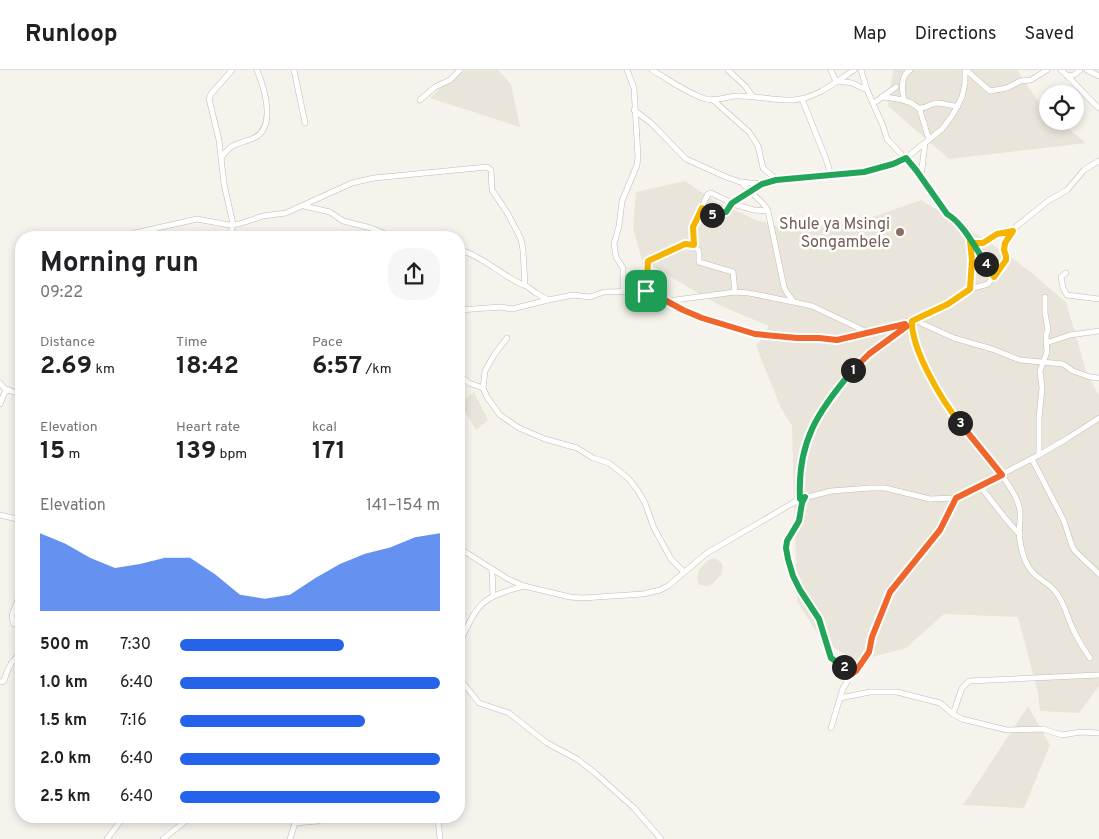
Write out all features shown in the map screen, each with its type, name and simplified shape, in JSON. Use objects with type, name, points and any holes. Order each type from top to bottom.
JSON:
[{"type":"street","points":[[232,70],[211,94],[209,99],[222,157],[224,184],[233,224],[232,231]]},
{"type":"street","points":[[222,157],[233,145],[257,136],[267,120],[266,102],[256,70]]},
{"type":"street","points":[[294,70],[305,123]]},
{"type":"street","points":[[420,100],[435,87],[450,80],[460,70]]},
{"type":"street","points":[[623,292],[623,268],[616,257],[614,244],[619,226],[622,201],[638,161],[634,88],[627,70]]},
{"type":"street","points":[[652,70],[695,95],[713,100],[735,96],[802,99],[837,82],[852,71]]},
{"type":"street","points":[[728,70],[746,87],[752,96]]},
{"type":"street","points":[[831,70],[837,82]]},
{"type":"street","points":[[861,70],[887,139],[899,154],[906,158],[947,214],[954,218],[966,233],[994,277]]},
{"type":"street","points":[[904,100],[902,85],[905,74],[910,70]]},
{"type":"street","points":[[702,208],[710,215],[717,215],[726,212],[732,203],[762,184],[776,180],[831,176],[877,169],[906,158],[948,123],[962,97],[965,70],[990,91],[1007,88],[1020,81],[1034,79],[1047,70]]},
{"type":"street","points":[[1061,70],[1078,84],[1089,100],[1099,108]]},
{"type":"street","points":[[1067,76],[1074,75],[1080,70]]},
{"type":"street","points":[[1087,70],[1099,76]]},
{"type":"street","points":[[852,71],[852,81],[855,84]]},
{"type":"street","points":[[837,82],[855,84],[867,90]]},
{"type":"street","points":[[874,103],[896,86]]},
{"type":"street","points":[[882,97],[904,100],[919,108],[937,103],[958,106]]},
{"type":"street","points":[[802,99],[826,158],[831,176]]},
{"type":"street","points":[[713,100],[749,132],[758,146],[764,168],[776,180]]},
{"type":"street","points":[[919,108],[927,141],[922,153],[921,177]]},
{"type":"street","points":[[634,110],[651,123],[686,159],[726,177],[742,182],[762,184]]},
{"type":"street","points":[[831,728],[847,677],[844,666],[831,658],[819,619],[793,576],[786,548],[787,541],[799,521],[803,498],[800,473],[802,458],[814,422],[826,404],[859,364],[874,350],[914,320],[948,304],[970,289],[988,284],[1006,260],[1005,243],[1013,231],[1048,201],[1067,190],[1084,170],[1098,160]]},
{"type":"street","points":[[144,231],[197,219],[233,224],[263,216],[286,213],[345,186],[366,180],[488,167],[492,190],[508,214],[521,239],[524,250],[526,286]]},
{"type":"street","points":[[742,182],[750,193],[764,203],[768,212],[787,293],[794,302]]},
{"type":"street","points":[[735,292],[733,272],[700,263],[699,251],[694,245],[693,227],[708,194],[711,193],[732,203],[768,212]]},
{"type":"street","points":[[304,206],[330,212],[343,221],[378,231]]},
{"type":"street","points":[[971,242],[983,243],[997,234],[1013,231]]},
{"type":"street","points":[[970,289],[971,242]]},
{"type":"street","points":[[646,291],[648,261],[685,244],[694,245]]},
{"type":"street","points":[[465,252],[487,262],[508,277],[548,300]]},
{"type":"street","points":[[1066,273],[1061,277],[1061,280],[1067,295],[1099,299]]},
{"type":"street","points":[[465,310],[500,307],[512,309],[573,295],[590,297],[604,292],[646,291],[683,310],[714,322],[755,334],[837,340],[906,325]]},
{"type":"street","points":[[668,301],[735,292],[749,293],[812,306],[868,332]]},
{"type":"street","points":[[784,300],[787,293]]},
{"type":"street","points":[[1039,455],[1039,418],[1042,388],[1040,373],[1048,352],[1046,343],[1048,330],[1045,297]]},
{"type":"street","points":[[912,334],[914,320]]},
{"type":"street","points":[[914,320],[954,338],[992,349],[1020,360],[1063,364],[1074,371],[1099,378]]},
{"type":"street","points":[[906,325],[912,334],[941,399],[1002,475],[1020,508],[1020,535],[1028,567],[1038,578],[1055,591],[1068,614],[1072,628],[1090,658]]},
{"type":"street","points":[[1046,343],[1070,335],[1099,331]]},
{"type":"street","points":[[507,338],[487,366],[483,379],[486,397],[500,415],[511,423],[545,439],[577,448],[593,458],[609,463],[629,479],[645,503],[654,528],[671,559],[684,572]]},
{"type":"street","points":[[465,379],[469,383],[483,388]]},
{"type":"street","points":[[0,383],[15,392]]},
{"type":"street","points":[[0,404],[5,392],[9,390]]},
{"type":"street","points":[[465,554],[524,586],[570,597],[643,594],[668,586],[707,553],[803,498],[831,491],[885,488],[930,499],[956,498],[1032,459],[1099,418]]},
{"type":"street","points":[[1032,459],[1064,521],[1072,546],[1099,574]]},
{"type":"street","points":[[980,486],[1020,535]]},
{"type":"street","points":[[847,677],[856,671],[869,652],[872,637],[890,592],[940,530],[956,498]]},
{"type":"street","points":[[0,515],[15,519]]},
{"type":"street","points":[[492,570],[493,596]]},
{"type":"street","points":[[465,632],[472,617],[483,602],[502,592],[524,586]]},
{"type":"street","points":[[15,607],[12,615],[13,623],[15,624]]},
{"type":"street","points":[[0,682],[4,681],[7,671],[15,659]]},
{"type":"street","points":[[953,714],[962,688],[969,681],[1099,675]]},
{"type":"street","points":[[465,686],[479,703],[509,713],[547,744],[577,759],[595,772],[634,808],[661,839]]},
{"type":"street","points":[[840,698],[870,692],[897,692],[940,703],[962,719],[1007,730],[1047,730],[1062,736],[1081,732],[1099,733]]},
{"type":"street","points":[[107,839],[119,823]]},
{"type":"street","points":[[164,839],[183,823]]},
{"type":"street","points":[[290,839],[295,823]]},
{"type":"street","points":[[438,823],[440,839]]},
{"type":"shaded area","points":[[461,70],[498,70],[511,84],[520,127],[430,98]]},
{"type":"shaded area","points":[[893,70],[1017,70],[1039,102],[1039,130],[1070,130],[1086,143],[949,159],[888,106]]},
{"type":"shaded area","points":[[685,181],[713,200],[756,220],[793,230],[862,221],[921,200],[1012,258],[1066,302],[1087,374],[1099,395],[1099,686],[1079,713],[1040,711],[1038,693],[1018,617],[944,614],[906,648],[857,661],[822,641],[797,601],[792,426],[781,408],[756,346],[769,326],[717,304],[642,260],[633,228],[636,192]]},
{"type":"shaded area","points":[[474,392],[488,420],[476,430],[465,411],[465,399]]},
{"type":"shaded area","points":[[714,558],[721,562],[723,567],[721,575],[712,584],[707,586],[699,585],[697,578],[699,570],[708,560]]},
{"type":"shaded area","points":[[1028,706],[1050,745],[1024,808],[963,805]]},
{"type":"place","name":"Shule ya Msingi Songambele","points":[[900,232]]},
{"type":"route","points":[[646,291],[648,261],[685,244],[694,245],[692,237],[693,227],[702,208],[710,215],[723,214],[732,203],[762,184],[776,180],[864,172],[893,164],[906,158],[947,214],[957,221],[968,235],[970,241],[994,277],[1006,260],[1005,243],[1013,231],[997,234],[983,243],[972,243],[970,241],[972,260],[970,289],[948,304],[912,321],[912,334],[941,399],[1002,475],[956,498],[940,530],[890,592],[872,637],[866,658],[856,671],[847,677],[844,666],[831,658],[819,619],[793,576],[786,548],[787,541],[801,517],[802,503],[805,497],[800,499],[800,473],[806,442],[814,422],[826,404],[859,364],[879,346],[907,326],[905,324],[837,340],[755,334],[702,318],[646,291]]}]
